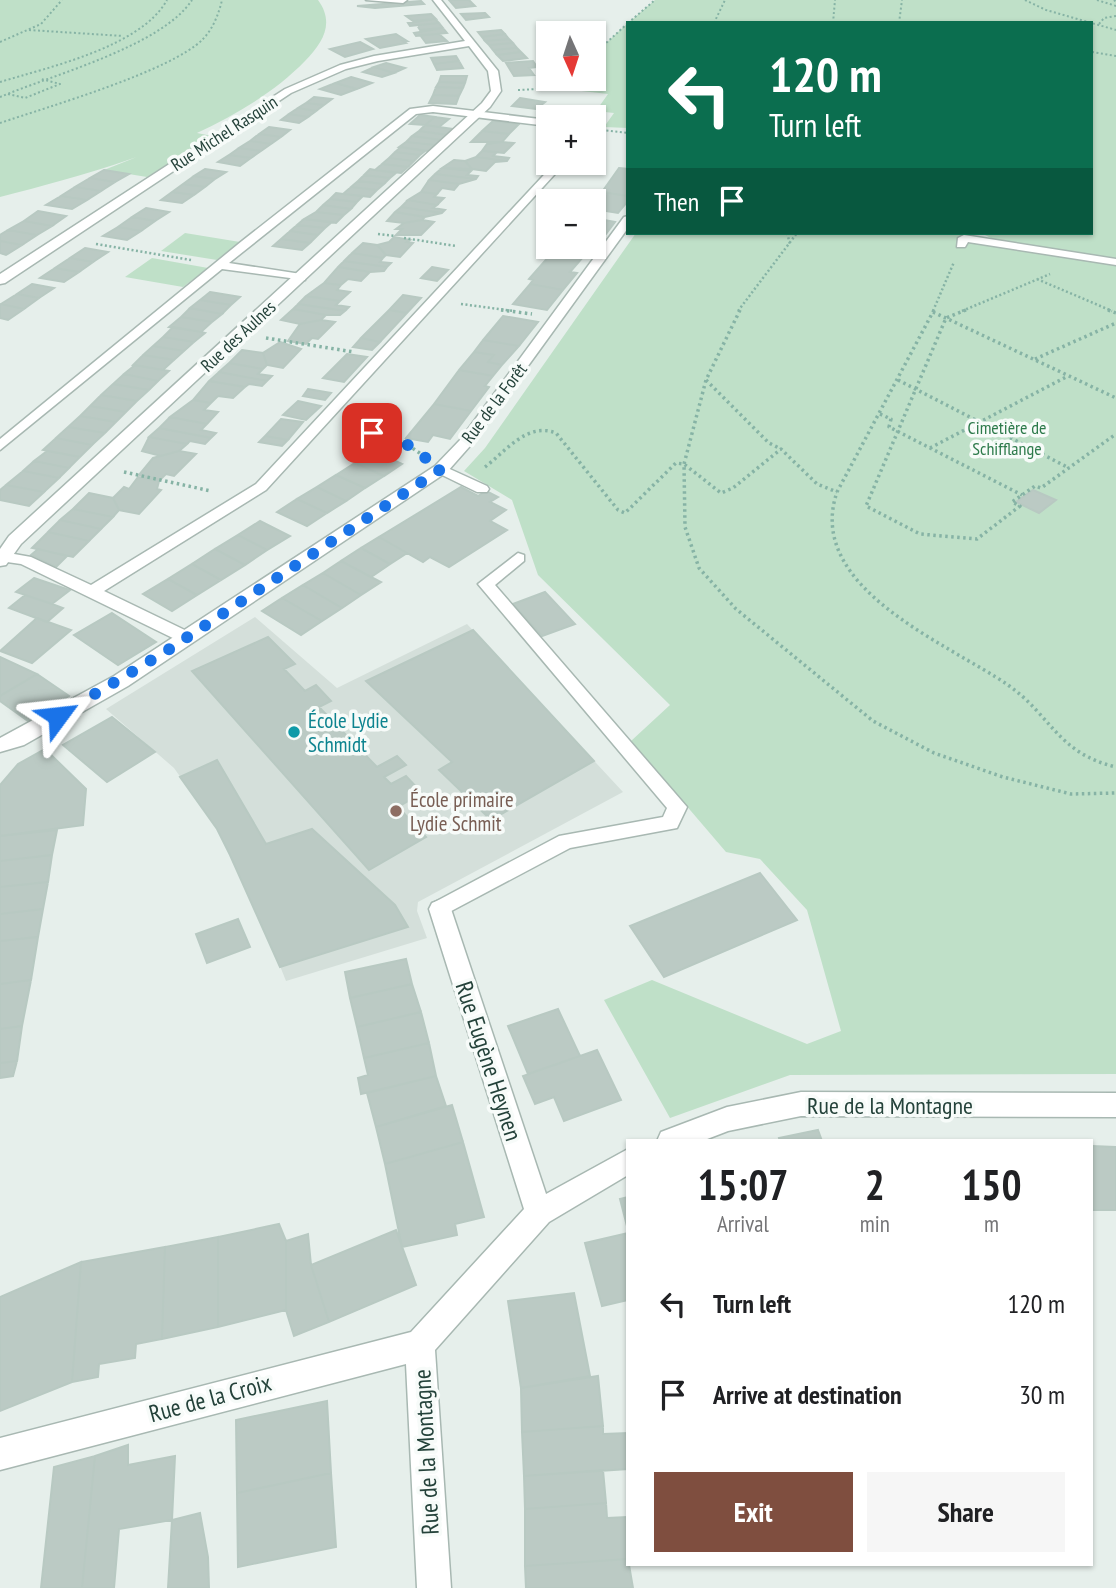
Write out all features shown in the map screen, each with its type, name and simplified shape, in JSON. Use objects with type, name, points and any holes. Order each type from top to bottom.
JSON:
[{"type":"street","points":[[370,0],[403,0]]},
{"type":"street","points":[[437,0],[493,71],[496,91]]},
{"type":"street","name":"Rue Michel Rasquin","points":[[0,280],[288,91],[313,79],[377,58],[472,43]]},
{"type":"street","name":"Rue des Aulnes","points":[[1,559],[15,540],[301,278],[477,113],[496,91]]},
{"type":"street","name":"Rue de la Forêt","points":[[0,746],[17,740],[121,681],[441,469],[465,443],[626,223]]},
{"type":"street","name":"Rue Eugène Heynen","points":[[440,909],[539,1213]]},
{"type":"street","name":"Rue de la Montagne","points":[[675,1139],[727,1119],[801,1104],[1116,1105]]},
{"type":"street","name":"Rue de la Montagne","points":[[434,1588],[420,1345],[539,1213],[626,1162]]},
{"type":"street","name":"Rue de la Croix","points":[[0,1454],[420,1345]]},
{"type":"lane","points":[[0,446],[219,265],[413,111],[433,109],[536,121]]},
{"type":"lane","points":[[91,592],[246,499],[436,300],[549,175]]},
{"type":"lane","points":[[961,245],[964,238],[1116,262]]},
{"type":"lane","points":[[219,265],[301,278]]},
{"type":"lane","points":[[441,469],[482,489]]},
{"type":"lane","points":[[440,909],[566,841],[670,822],[677,807],[486,584],[518,558]]},
{"type":"lane","points":[[1,559],[25,560],[187,638]]},
{"type":"path","points":[[0,42],[48,19],[62,0]]},
{"type":"path","points":[[0,82],[126,36],[153,20],[167,0]]},
{"type":"path","points":[[0,97],[134,43],[185,12],[191,0]]},
{"type":"path","points":[[0,123],[166,61],[204,38],[221,9],[222,0]]},
{"type":"path","points":[[630,21],[654,0]]},
{"type":"path","points":[[715,21],[725,0]]},
{"type":"path","points":[[833,21],[835,0]]},
{"type":"path","points":[[899,21],[902,0]]},
{"type":"path","points":[[1024,0],[1046,10],[1088,21]]},
{"type":"path","points":[[1097,0],[1115,3]]},
{"type":"path","points":[[1099,24],[1104,18],[1116,16]]},
{"type":"path","points":[[1093,22],[1116,30]]},
{"type":"path","points":[[606,43],[626,25]]},
{"type":"path","points":[[29,30],[126,36]]},
{"type":"path","points":[[1093,52],[1116,56]]},
{"type":"path","points":[[8,94],[25,98],[60,84],[41,79]]},
{"type":"path","points":[[496,91],[536,89]]},
{"type":"path","points":[[606,130],[626,133]]},
{"type":"path","points":[[788,235],[790,244]]},
{"type":"path","points":[[796,235],[735,316],[706,380],[684,464],[685,527],[699,568],[736,609],[873,721],[934,753],[1003,778],[1071,794],[1116,793]]},
{"type":"path","points":[[404,237],[481,249]]},
{"type":"path","points":[[65,239],[219,265]]},
{"type":"path","points":[[961,245],[933,312],[837,492],[831,506],[833,532],[846,561],[867,594],[910,628],[1009,686],[1035,708],[1062,743],[1084,760],[1116,766]]},
{"type":"path","points":[[1058,270],[946,318],[866,506],[920,534],[977,539],[1020,506],[1012,502],[1035,486],[1041,488],[1116,434]]},
{"type":"path","points":[[1037,279],[1116,313]]},
{"type":"path","points":[[436,300],[557,318]]},
{"type":"path","points":[[933,312],[1116,398]]},
{"type":"path","points":[[1035,359],[1116,323]]},
{"type":"path","points":[[240,334],[383,356]]},
{"type":"path","points":[[930,447],[1069,375]]},
{"type":"path","points":[[706,380],[769,443],[781,449],[817,484],[837,492]]},
{"type":"path","points":[[898,380],[1069,468]]},
{"type":"path","points":[[880,414],[891,419],[889,427],[1022,495]]},
{"type":"path","points":[[320,424],[398,438],[441,469]]},
{"type":"path","points":[[511,447],[535,428],[548,427],[556,433],[618,510],[625,513],[631,510],[669,467],[684,464],[721,493],[733,488],[781,449]]},
{"type":"path","points":[[96,466],[246,499]]},
{"type":"shaded area","name":"École primaire Lydie Schmit","points":[[255,617],[337,688],[467,624],[623,792],[418,902],[417,911],[427,938],[286,981],[254,901],[217,829],[174,768],[106,709]]},
{"type":"green space","points":[[0,0],[318,0],[326,17],[326,25],[322,40],[305,61],[275,87],[241,110],[163,147],[80,175],[0,197]]},
{"type":"green space","name":"Cimetière de Schifflange","points":[[655,0],[1116,0],[1116,1074],[790,1075],[670,1118],[604,1000],[652,980],[807,1044],[841,1031],[807,910],[760,859],[726,852],[631,741],[670,705],[538,575],[512,500],[464,471],[485,448],[635,235],[962,235],[964,238],[1003,244],[985,235],[1093,235],[1093,21],[630,21]]},
{"type":"green space","points":[[626,25],[626,128],[606,127],[614,113],[606,112],[606,105],[600,105],[608,94],[582,91],[606,91],[606,43]]},
{"type":"green space","points":[[197,133],[212,136],[147,177],[104,170]]},
{"type":"green space","points":[[185,233],[240,242],[217,260],[161,251]]},
{"type":"green space","points":[[152,258],[208,268],[183,287],[125,277]]},
{"type":"building","points":[[449,0],[469,0],[475,6],[456,8]]},
{"type":"building","points":[[421,1],[424,4],[375,8],[357,6]]},
{"type":"building","points":[[485,13],[489,17],[466,20],[461,14]]},
{"type":"building","points":[[431,14],[436,19],[413,21],[406,16]]},
{"type":"building","points":[[435,19],[439,23],[410,26],[408,23]]},
{"type":"building","points":[[439,23],[443,28],[420,30],[417,25]]},
{"type":"building","points":[[443,28],[447,33],[416,36],[414,33]]},
{"type":"building","points":[[501,30],[505,34],[482,37],[478,32]]},
{"type":"building","points":[[396,34],[407,41],[403,41],[406,43],[380,48],[366,39]]},
{"type":"building","points":[[439,34],[447,41],[426,43],[420,35]]},
{"type":"building","points":[[505,34],[509,39],[485,41],[482,37]]},
{"type":"building","points":[[509,39],[513,43],[489,45],[485,41]]},
{"type":"building","points":[[360,42],[373,49],[345,57],[330,49]]},
{"type":"building","points":[[513,43],[517,48],[493,50],[489,45]]},
{"type":"building","points":[[517,48],[521,52],[497,55],[493,50]]},
{"type":"building","points":[[521,52],[527,58],[503,61],[497,55]]},
{"type":"building","points":[[456,56],[459,61],[434,64],[431,58]]},
{"type":"building","points":[[459,61],[463,68],[437,70],[434,64]]},
{"type":"building","points":[[533,61],[536,67],[529,68],[534,75],[514,76],[506,63]]},
{"type":"building","points":[[386,63],[405,68],[394,73],[374,67]]},
{"type":"building","points":[[374,67],[394,73],[382,77],[363,72]]},
{"type":"building","points":[[441,76],[467,76],[465,83],[439,82]]},
{"type":"building","points":[[351,77],[372,83],[357,89],[335,83]]},
{"type":"building","points":[[439,82],[465,83],[463,88],[436,87]]},
{"type":"building","points":[[335,83],[357,89],[341,95],[320,89]]},
{"type":"building","points":[[436,87],[463,88],[459,96],[433,95]]},
{"type":"building","points":[[433,95],[459,96],[456,104],[429,103]]},
{"type":"building","points":[[314,97],[332,99],[324,105],[306,103]]},
{"type":"building","points":[[520,98],[545,102],[536,105],[536,109],[512,106]]},
{"type":"building","points":[[306,103],[324,105],[316,111],[298,108]]},
{"type":"building","points":[[298,108],[316,111],[308,117],[289,114]]},
{"type":"building","points":[[289,114],[308,117],[299,123],[281,120]]},
{"type":"building","points":[[420,115],[435,117],[425,125],[410,124]]},
{"type":"building","points":[[435,117],[449,119],[439,127],[425,125]]},
{"type":"building","points":[[493,121],[519,124],[509,134],[482,131]]},
{"type":"building","points":[[425,125],[453,129],[448,135],[419,131]]},
{"type":"building","points":[[269,127],[290,130],[281,137],[259,134]]},
{"type":"building","points":[[419,131],[448,135],[441,140],[412,136]]},
{"type":"building","points":[[482,131],[509,134],[502,142],[471,142]]},
{"type":"building","points":[[259,134],[281,137],[271,144],[250,141]]},
{"type":"building","points":[[412,136],[441,140],[435,145],[406,142]]},
{"type":"building","points":[[250,141],[271,144],[261,151],[239,148]]},
{"type":"building","points":[[406,142],[435,145],[429,151],[399,147]]},
{"type":"building","points":[[514,143],[504,153],[482,151],[487,144]]},
{"type":"building","points":[[401,147],[425,151],[420,155],[395,152]]},
{"type":"building","points":[[239,148],[261,151],[251,158],[229,155]]},
{"type":"building","points":[[482,151],[497,152],[493,156],[509,158],[507,161],[476,157]]},
{"type":"building","points":[[395,152],[420,155],[414,161],[389,158]]},
{"type":"building","points":[[229,155],[251,158],[240,166],[218,162]]},
{"type":"building","points":[[476,157],[507,161],[495,162],[486,171],[472,169],[465,161]]},
{"type":"building","points":[[389,158],[414,161],[408,167],[382,164]]},
{"type":"building","points":[[454,160],[465,161],[472,169],[442,168]]},
{"type":"building","points":[[382,164],[408,167],[401,173],[375,170]]},
{"type":"building","points":[[442,168],[471,171],[467,175],[478,176],[476,179],[435,174]]},
{"type":"building","points":[[619,168],[626,169],[626,196],[606,193],[604,189]]},
{"type":"building","points":[[205,169],[226,172],[215,179],[194,176]]},
{"type":"building","points":[[370,169],[396,173],[390,178],[364,175]]},
{"type":"building","points":[[104,170],[129,174],[115,182],[90,178]]},
{"type":"building","points":[[435,174],[476,179],[459,184],[429,180]]},
{"type":"building","points":[[364,175],[390,178],[384,184],[358,181]]},
{"type":"building","points":[[194,176],[215,179],[205,187],[183,184]]},
{"type":"building","points":[[90,178],[115,182],[101,191],[75,187]]},
{"type":"building","points":[[429,180],[459,184],[454,190],[442,188],[437,194],[421,192]]},
{"type":"building","points":[[358,181],[384,184],[377,190],[351,187]]},
{"type":"building","points":[[183,184],[205,187],[194,195],[172,192]]},
{"type":"building","points":[[75,187],[101,191],[87,200],[61,196]]},
{"type":"building","points":[[351,187],[377,190],[370,197],[343,194]]},
{"type":"building","points":[[172,192],[194,195],[182,203],[161,200]]},
{"type":"building","points":[[421,192],[437,194],[434,197],[444,198],[437,205],[408,200]]},
{"type":"building","points":[[336,193],[363,196],[357,202],[330,199]]},
{"type":"building","points":[[606,193],[626,196],[626,203],[618,213],[606,211]]},
{"type":"building","points":[[61,196],[87,200],[72,209],[46,205]]},
{"type":"building","points":[[330,199],[357,202],[351,209],[323,205]]},
{"type":"building","points":[[408,200],[437,205],[433,208],[445,210],[442,213],[401,207]]},
{"type":"building","points":[[323,205],[351,209],[344,215],[316,212]]},
{"type":"building","points":[[401,207],[442,213],[425,217],[395,212]]},
{"type":"building","points":[[146,208],[169,212],[155,221],[132,217]]},
{"type":"building","points":[[38,211],[66,216],[52,226],[24,221]]},
{"type":"building","points":[[316,212],[344,215],[336,223],[304,219]]},
{"type":"building","points":[[395,212],[425,217],[404,223],[387,221]]},
{"type":"building","points":[[132,217],[155,221],[141,231],[118,227]]},
{"type":"building","points":[[304,219],[332,222],[325,228],[297,225]]},
{"type":"building","points":[[422,220],[434,222],[421,235],[396,235],[402,229],[396,229],[404,223]]},
{"type":"building","points":[[606,220],[615,222],[606,234]]},
{"type":"building","points":[[24,221],[52,226],[37,235],[8,230]]},
{"type":"building","points":[[297,225],[325,228],[318,235],[290,231]]},
{"type":"building","points":[[118,227],[141,231],[127,240],[103,236]]},
{"type":"building","points":[[8,230],[37,235],[22,245],[0,241],[0,235]]},
{"type":"building","points":[[290,231],[318,235],[310,243],[281,239]]},
{"type":"building","points":[[394,237],[413,243],[400,257],[386,255],[377,245],[389,242]]},
{"type":"building","points":[[281,239],[310,243],[302,250],[273,246]]},
{"type":"building","points":[[0,241],[22,245],[6,255],[0,253]]},
{"type":"building","points":[[363,243],[377,245],[386,255],[383,258],[352,253]]},
{"type":"building","points":[[85,248],[108,252],[93,262],[70,258]]},
{"type":"building","points":[[352,253],[383,258],[380,262],[391,263],[387,267],[344,261]]},
{"type":"building","points":[[70,258],[93,262],[79,272],[55,268]]},
{"type":"building","points":[[547,259],[581,259],[570,272],[577,273],[563,290],[530,284],[533,280],[529,279]]},
{"type":"building","points":[[344,261],[387,267],[384,271],[370,272],[338,267]]},
{"type":"building","points":[[338,267],[370,272],[361,281],[348,279],[341,285],[324,283]]},
{"type":"building","points":[[432,267],[448,270],[437,281],[421,278]]},
{"type":"building","points":[[55,268],[79,272],[64,282],[40,278]]},
{"type":"building","points":[[324,283],[341,285],[337,290],[350,292],[340,301],[306,296]]},
{"type":"building","points":[[32,284],[54,288],[39,298],[17,294]]},
{"type":"building","points":[[530,284],[563,290],[547,310],[513,304]]},
{"type":"building","points":[[210,292],[240,297],[231,305],[200,300]]},
{"type":"building","points":[[17,294],[39,298],[24,309],[1,304]]},
{"type":"building","points":[[403,295],[421,298],[407,313],[389,310]]},
{"type":"building","points":[[306,296],[340,301],[336,305],[349,307],[345,311],[298,304]]},
{"type":"building","points":[[200,300],[231,305],[222,314],[190,308]]},
{"type":"building","points":[[298,304],[345,311],[340,315],[326,315],[293,309]]},
{"type":"building","points":[[0,305],[24,309],[8,320],[0,318]]},
{"type":"building","points":[[190,308],[222,314],[212,322],[181,317]]},
{"type":"building","points":[[293,309],[326,315],[321,320],[300,324],[281,320]]},
{"type":"building","points":[[389,310],[407,313],[380,342],[361,338]]},
{"type":"building","points":[[503,316],[538,322],[519,346],[483,340]]},
{"type":"building","points":[[181,317],[212,322],[201,332],[169,327]]},
{"type":"building","points":[[321,320],[335,322],[318,339],[312,338],[306,344],[288,341],[300,324]]},
{"type":"building","points":[[173,327],[205,333],[194,342],[163,337]]},
{"type":"building","points":[[163,337],[194,342],[184,351],[153,346]]},
{"type":"building","points":[[361,338],[380,342],[372,350],[353,347]]},
{"type":"building","points":[[483,340],[519,346],[502,365],[488,362],[494,355],[474,352]]},
{"type":"building","points":[[280,342],[301,349],[283,368],[267,365],[263,353]]},
{"type":"building","points":[[153,346],[184,351],[174,360],[143,355]]},
{"type":"building","points":[[242,350],[263,353],[267,365],[263,369],[229,363]]},
{"type":"building","points":[[474,352],[494,355],[488,362],[502,365],[493,376],[459,370]]},
{"type":"building","points":[[347,354],[367,357],[344,382],[323,378]]},
{"type":"building","points":[[143,355],[174,360],[163,370],[133,365]]},
{"type":"building","points":[[229,363],[263,369],[258,374],[272,376],[267,381],[219,372]]},
{"type":"building","points":[[135,365],[169,371],[158,381],[124,374]]},
{"type":"building","points":[[459,370],[493,376],[485,386],[489,387],[471,411],[434,404]]},
{"type":"building","points":[[219,372],[267,381],[262,386],[249,384],[245,387],[209,381]]},
{"type":"building","points":[[124,374],[158,381],[149,390],[113,384]]},
{"type":"building","points":[[209,381],[245,387],[233,398],[218,396],[211,403],[193,400]]},
{"type":"building","points":[[113,384],[149,390],[137,401],[101,395]]},
{"type":"building","points":[[308,389],[331,393],[325,400],[303,396]]},
{"type":"building","points":[[101,395],[137,401],[126,412],[90,406]]},
{"type":"building","points":[[193,400],[211,403],[204,410],[218,412],[207,424],[170,417]]},
{"type":"building","points":[[298,401],[321,406],[306,420],[283,415]]},
{"type":"building","points":[[434,404],[471,411],[450,439],[433,435],[428,442],[406,438]]},
{"type":"building","points":[[90,406],[126,412],[116,422],[80,416]]},
{"type":"building","points":[[80,416],[116,422],[105,433],[68,427]]},
{"type":"building","points":[[170,417],[207,424],[201,430],[216,433],[211,438],[159,428]]},
{"type":"building","points":[[281,419],[303,422],[288,440],[265,436]]},
{"type":"building","points":[[68,427],[105,433],[92,445],[56,438]]},
{"type":"building","points":[[159,428],[211,438],[205,444],[190,441],[187,444],[149,437]]},
{"type":"building","points":[[265,436],[288,440],[282,446],[259,442]]},
{"type":"building","points":[[149,437],[187,444],[179,451],[161,456],[142,451]]},
{"type":"building","points":[[56,438],[92,445],[80,457],[43,450]]},
{"type":"building","points":[[47,451],[80,457],[69,468],[34,461]]},
{"type":"building","points":[[179,451],[196,454],[174,476],[166,474],[160,480],[139,475],[153,458]]},
{"type":"building","points":[[373,451],[402,464],[384,476],[355,463]]},
{"type":"building","points":[[34,461],[69,468],[59,478],[23,471]]},
{"type":"building","points":[[355,463],[384,476],[365,488],[336,475]]},
{"type":"building","points":[[23,471],[59,478],[44,492],[6,485]]},
{"type":"building","points":[[336,475],[365,488],[346,501],[317,487]]},
{"type":"building","points":[[138,477],[159,481],[157,489],[161,490],[139,514],[119,510],[113,498],[124,487],[129,489]]},
{"type":"building","points":[[6,485],[44,492],[29,506],[0,500],[0,490]]},
{"type":"building","points":[[317,487],[346,501],[327,513],[297,499]]},
{"type":"building","points":[[461,487],[478,496],[486,491],[498,497],[490,502],[506,510],[490,521],[507,530],[449,567],[430,557],[423,562],[379,537]]},
{"type":"building","points":[[1033,490],[1056,500],[1039,513],[1016,502]]},
{"type":"building","points":[[89,493],[113,498],[119,510],[113,517],[73,509]]},
{"type":"building","points":[[297,499],[327,513],[307,526],[277,512]]},
{"type":"building","points":[[73,509],[113,517],[101,529],[60,520]]},
{"type":"building","points":[[60,520],[101,529],[89,541],[48,532]]},
{"type":"building","points":[[260,521],[290,536],[267,550],[238,535]]},
{"type":"building","points":[[48,532],[89,541],[73,557],[32,548]]},
{"type":"building","points":[[238,535],[267,550],[245,565],[215,549]]},
{"type":"building","points":[[379,537],[407,553],[390,564],[361,548]]},
{"type":"building","points":[[361,548],[390,564],[371,577],[341,561]]},
{"type":"building","points":[[38,549],[67,556],[56,567],[31,555]]},
{"type":"building","points":[[215,549],[245,565],[221,580],[192,564]]},
{"type":"building","points":[[341,561],[381,582],[361,595],[323,573]]},
{"type":"building","points":[[192,564],[221,580],[197,595],[168,579]]},
{"type":"building","points":[[323,573],[361,595],[342,608],[303,585]]},
{"type":"building","points":[[34,578],[70,590],[52,604],[16,592]]},
{"type":"building","points":[[168,579],[197,595],[172,611],[143,594]]},
{"type":"building","points":[[303,585],[342,608],[322,621],[282,598]]},
{"type":"building","points":[[545,592],[575,624],[542,636],[513,604]]},
{"type":"building","points":[[25,595],[63,608],[47,622],[9,608]]},
{"type":"building","points":[[282,598],[322,621],[301,635],[262,611]]},
{"type":"building","points":[[112,613],[156,642],[118,665],[74,635]]},
{"type":"building","points":[[37,618],[71,630],[32,663],[0,651]]},
{"type":"building","points":[[473,630],[594,761],[491,820],[439,770],[452,762],[366,681]]},
{"type":"building","name":"École Lydie Schmidt","points":[[268,637],[295,664],[284,669],[305,691],[316,685],[331,701],[319,707],[377,767],[397,756],[406,765],[384,777],[391,784],[406,776],[422,793],[398,807],[426,837],[369,870],[192,671]]},
{"type":"building","points":[[0,657],[37,674],[0,696]]},
{"type":"building","points":[[37,674],[69,696],[28,721],[0,701],[0,696]]},
{"type":"building","points":[[112,717],[155,752],[107,782],[63,745]]},
{"type":"building","points":[[45,749],[86,789],[83,825],[0,836],[0,785],[18,764]]},
{"type":"building","points":[[217,760],[266,844],[312,829],[395,905],[408,927],[280,967],[217,829],[180,777]]},
{"type":"building","points":[[57,830],[52,855],[0,861],[0,836]]},
{"type":"building","points":[[52,855],[48,882],[0,887],[0,861]]},
{"type":"building","points":[[760,873],[797,920],[664,977],[630,926]]},
{"type":"building","points":[[48,882],[43,909],[0,914],[0,887]]},
{"type":"building","points":[[43,909],[38,937],[0,941],[0,914]]},
{"type":"building","points":[[238,919],[250,947],[207,963],[196,934]]},
{"type":"building","points":[[38,937],[31,980],[0,984],[0,941]]},
{"type":"building","points":[[406,959],[412,984],[350,998],[345,972]]},
{"type":"building","points":[[31,980],[22,1026],[0,1029],[0,984]]},
{"type":"building","points":[[412,984],[421,1012],[357,1027],[350,998]]},
{"type":"building","points":[[558,1009],[580,1056],[528,1074],[508,1026]]},
{"type":"building","points":[[421,1012],[429,1043],[364,1058],[357,1027]]},
{"type":"building","points":[[22,1026],[17,1061],[0,1063],[0,1029]]},
{"type":"building","points":[[429,1043],[436,1076],[361,1094],[358,1078],[368,1075],[364,1058]]},
{"type":"building","points":[[597,1050],[621,1100],[564,1121],[554,1097],[535,1104],[523,1076]]},
{"type":"building","points":[[17,1061],[13,1076],[0,1078],[0,1063]]},
{"type":"building","points":[[436,1076],[446,1106],[376,1127],[367,1093]]},
{"type":"building","points":[[452,1105],[463,1142],[385,1164],[376,1127]]},
{"type":"building","points":[[818,1130],[821,1139],[779,1139]]},
{"type":"building","points":[[463,1142],[484,1217],[455,1224],[457,1235],[402,1247],[385,1164]]},
{"type":"building","points":[[1093,1146],[1116,1147],[1116,1210],[1093,1210]]},
{"type":"building","points":[[626,1198],[626,1222],[620,1199]]},
{"type":"building","points":[[279,1224],[286,1241],[286,1310],[218,1327],[218,1237]]},
{"type":"building","points":[[396,1230],[416,1285],[329,1322],[311,1265]]},
{"type":"building","points":[[626,1233],[626,1300],[602,1306],[585,1243]]},
{"type":"building","points":[[308,1234],[311,1265],[329,1322],[294,1336],[286,1310],[286,1241]]},
{"type":"building","points":[[218,1237],[218,1327],[162,1339],[165,1247]]},
{"type":"building","points":[[165,1247],[162,1339],[136,1344],[135,1358],[99,1364],[98,1377],[72,1382],[81,1262]]},
{"type":"building","points":[[81,1262],[72,1382],[0,1411],[0,1297]]},
{"type":"building","points":[[574,1293],[590,1376],[521,1388],[508,1301]]},
{"type":"building","points":[[598,1376],[603,1426],[522,1432],[521,1388]]},
{"type":"building","points":[[327,1401],[331,1473],[237,1493],[236,1420]]},
{"type":"building","points":[[603,1426],[603,1434],[626,1433],[626,1469],[524,1476],[522,1432]]},
{"type":"building","points":[[128,1445],[128,1465],[175,1456],[172,1520],[119,1529],[114,1588],[82,1588],[95,1456]]},
{"type":"building","points":[[95,1456],[82,1588],[41,1588],[54,1467]]},
{"type":"building","points":[[603,1470],[606,1503],[525,1509],[524,1476]]},
{"type":"building","points":[[331,1473],[336,1547],[238,1567],[237,1493]]},
{"type":"building","points":[[606,1503],[607,1518],[626,1517],[626,1559],[525,1566],[525,1509]]},
{"type":"building","points":[[200,1513],[208,1557],[209,1588],[168,1588],[172,1520]]},
{"type":"building","points":[[626,1559],[633,1588],[526,1588],[525,1566]]},
{"type":"place","name":"École Lydie Schmidt","points":[[294,732]]},
{"type":"place","name":"École primaire Lydie Schmit","points":[[396,811]]},
{"type":"route","points":[[58,716],[121,681],[441,469],[398,438],[372,433]]}]
